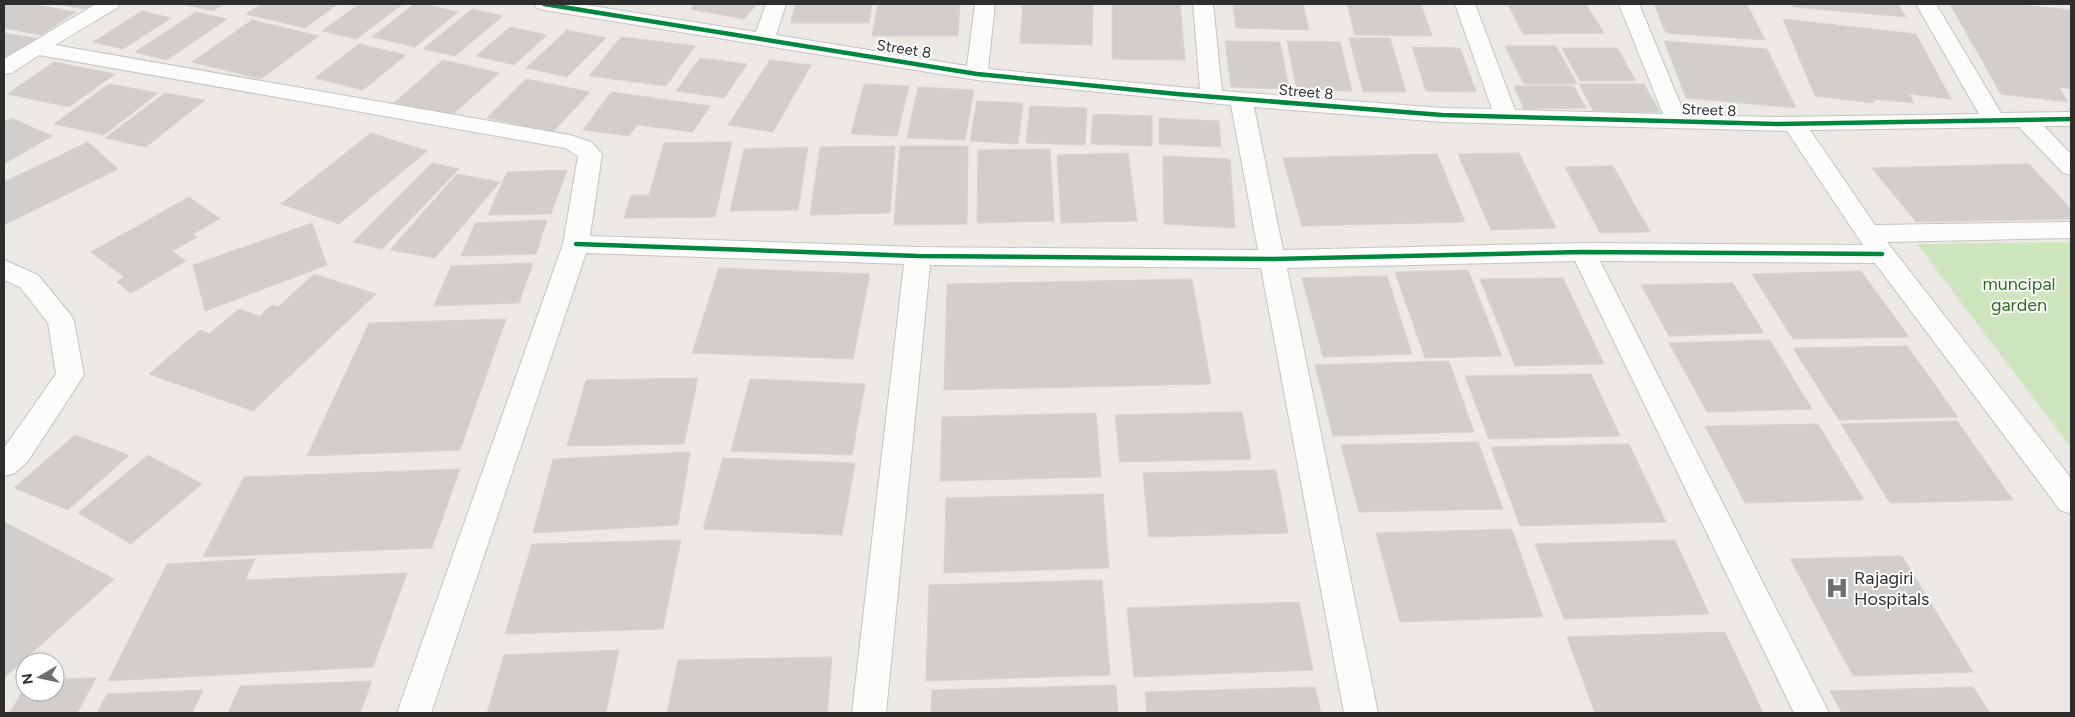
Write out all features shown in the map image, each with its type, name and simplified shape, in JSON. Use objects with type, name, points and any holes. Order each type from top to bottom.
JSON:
[{"type":"street","points":[[4,68],[110,4]]},
{"type":"street","name":"Street 8","points":[[544,4],[590,7],[764,40],[977,74],[1241,99],[1442,115],[1794,124],[2071,120]]},
{"type":"street","points":[[764,40],[776,4]]},
{"type":"street","points":[[977,74],[985,4]]},
{"type":"street","points":[[1202,4],[1212,96]]},
{"type":"street","points":[[1465,4],[1506,117]]},
{"type":"street","points":[[1629,4],[1677,122]]},
{"type":"street","points":[[1926,4],[1994,121]]},
{"type":"street","points":[[36,48],[560,140],[583,147],[590,154],[576,244],[414,713]]},
{"type":"street","points":[[1241,99],[1361,713]]},
{"type":"street","points":[[2025,120],[2071,168]]},
{"type":"street","points":[[1794,124],[1876,244],[2071,501]]},
{"type":"street","points":[[576,244],[918,256],[1273,259],[1876,244],[2071,230]]},
{"type":"street","points":[[1583,252],[1812,713]]},
{"type":"street","points":[[869,713],[918,256]]},
{"type":"street","points":[[4,269],[29,280],[61,321],[70,375],[18,452],[4,464]]},
{"type":"green space","name":"muncipal garden","points":[[2071,242],[2071,448],[1917,244]]},
{"type":"building","points":[[4,4],[31,4],[76,12],[41,35],[4,28]]},
{"type":"building","points":[[55,4],[102,4],[92,10]]},
{"type":"building","points":[[181,4],[224,4],[213,11]]},
{"type":"building","points":[[261,4],[338,4],[305,28],[246,14]]},
{"type":"building","points":[[359,4],[403,4],[356,39],[322,31]]},
{"type":"building","points":[[414,4],[424,4],[458,12],[415,47],[372,37]]},
{"type":"building","points":[[695,4],[757,4],[744,19],[690,9]]},
{"type":"building","points":[[795,4],[872,4],[869,23],[791,23]]},
{"type":"building","points":[[878,4],[960,4],[958,36],[872,36]]},
{"type":"building","points":[[1023,4],[1093,4],[1092,45],[1020,43]]},
{"type":"building","points":[[1112,4],[1180,4],[1185,60],[1112,59]]},
{"type":"building","points":[[1233,4],[1303,4],[1309,30],[1236,28]]},
{"type":"building","points":[[1347,4],[1421,4],[1432,36],[1355,35]]},
{"type":"building","points":[[1508,4],[1586,4],[1604,33],[1523,34]]},
{"type":"building","points":[[1654,4],[1747,4],[1765,40],[1666,33]]},
{"type":"building","points":[[1792,4],[1898,4],[1906,17],[1793,7]]},
{"type":"building","points":[[1950,4],[2012,4],[2071,10],[2071,89],[2059,87],[2068,102],[2001,94]]},
{"type":"building","points":[[472,9],[503,16],[455,56],[423,49]]},
{"type":"building","points":[[142,11],[171,18],[123,49],[93,42]]},
{"type":"building","points":[[196,12],[227,19],[167,60],[135,52]]},
{"type":"building","points":[[1783,19],[1916,34],[1951,99],[1909,94],[1914,103],[1872,99],[1874,103],[1815,96]]},
{"type":"building","points":[[252,20],[319,36],[261,79],[192,62]]},
{"type":"building","points":[[510,27],[547,35],[514,65],[476,56]]},
{"type":"building","points":[[567,30],[606,38],[567,77],[526,68]]},
{"type":"building","points":[[4,33],[40,39],[9,60],[4,59]]},
{"type":"building","points":[[621,37],[695,46],[666,86],[589,76]]},
{"type":"building","points":[[1349,38],[1390,38],[1406,92],[1363,92]]},
{"type":"building","points":[[1225,41],[1280,42],[1289,89],[1231,87]]},
{"type":"building","points":[[1287,41],[1340,42],[1352,91],[1297,90]]},
{"type":"building","points":[[1664,41],[1767,49],[1796,108],[1686,98]]},
{"type":"building","points":[[359,44],[406,55],[363,90],[315,78]]},
{"type":"building","points":[[1505,46],[1556,46],[1577,84],[1524,84]]},
{"type":"building","points":[[1412,47],[1460,48],[1476,92],[1426,91]]},
{"type":"building","points":[[1562,48],[1617,48],[1636,81],[1580,81]]},
{"type":"building","points":[[700,58],[747,64],[724,98],[676,91]]},
{"type":"building","points":[[443,60],[499,73],[451,116],[394,103]]},
{"type":"building","points":[[770,60],[811,65],[773,132],[728,125]]},
{"type":"building","points":[[54,62],[115,74],[69,107],[7,94]]},
{"type":"building","points":[[526,79],[590,92],[553,132],[487,118]]},
{"type":"building","points":[[109,84],[158,93],[104,135],[54,124]]},
{"type":"building","points":[[864,84],[909,86],[897,136],[851,134]]},
{"type":"building","points":[[1579,84],[1644,84],[1660,112],[1594,112]]},
{"type":"building","points":[[1514,86],[1574,86],[1586,108],[1524,109]]},
{"type":"building","points":[[918,87],[974,90],[965,140],[907,138]]},
{"type":"building","points":[[611,92],[710,106],[693,132],[637,125],[629,136],[583,130]]},
{"type":"building","points":[[165,93],[205,100],[146,147],[105,138]]},
{"type":"building","points":[[977,101],[1023,103],[1018,144],[970,141]]},
{"type":"building","points":[[1030,106],[1087,108],[1085,145],[1026,143]]},
{"type":"building","points":[[1093,114],[1152,116],[1152,146],[1091,144]]},
{"type":"building","points":[[11,118],[52,136],[4,164],[4,122]]},
{"type":"building","points":[[1159,118],[1219,121],[1221,147],[1159,144]]},
{"type":"building","points":[[371,133],[427,151],[339,224],[281,204]]},
{"type":"building","points":[[88,142],[118,169],[4,225],[4,182]]},
{"type":"building","points":[[732,142],[715,217],[624,218],[631,195],[649,195],[664,143]]},
{"type":"building","points":[[895,146],[890,213],[810,215],[820,147]]},
{"type":"building","points":[[900,146],[968,146],[967,224],[894,225]]},
{"type":"building","points":[[808,147],[798,210],[730,211],[744,149]]},
{"type":"building","points":[[1050,149],[1054,221],[977,223],[978,150]]},
{"type":"building","points":[[1128,153],[1137,221],[1061,223],[1057,155]]},
{"type":"building","points":[[1519,153],[1556,228],[1491,230],[1458,154]]},
{"type":"building","points":[[1437,154],[1465,222],[1302,226],[1283,158]]},
{"type":"building","points":[[1163,156],[1230,159],[1235,228],[1164,224]]},
{"type":"building","points":[[432,163],[459,169],[382,249],[353,242]]},
{"type":"building","points":[[2029,164],[2071,209],[2071,219],[1916,222],[1872,168]]},
{"type":"building","points":[[1613,166],[1650,232],[1600,233],[1565,167]]},
{"type":"building","points":[[567,170],[551,214],[488,215],[507,172]]},
{"type":"building","points":[[457,174],[500,182],[435,258],[390,250]]},
{"type":"building","points":[[189,197],[220,219],[193,234],[197,237],[172,251],[186,261],[131,293],[117,282],[124,277],[91,252]]},
{"type":"building","points":[[547,220],[536,254],[461,256],[475,223]]},
{"type":"building","points":[[312,223],[327,265],[205,311],[193,265]]},
{"type":"building","points":[[533,263],[519,303],[434,306],[451,266]]},
{"type":"building","points":[[719,268],[870,274],[853,359],[692,353]]},
{"type":"building","points":[[1468,270],[1502,356],[1425,358],[1395,272]]},
{"type":"building","points":[[1861,271],[1909,337],[1793,339],[1752,274]]},
{"type":"building","points":[[314,274],[376,294],[253,411],[149,374],[200,330],[209,334],[239,309],[260,316],[272,305],[278,307]]},
{"type":"building","points":[[1387,276],[1412,354],[1323,357],[1302,278]]},
{"type":"building","points":[[1563,278],[1604,364],[1515,366],[1480,279]]},
{"type":"building","points":[[1192,279],[1211,384],[944,390],[947,284]]},
{"type":"building","points":[[1733,283],[1764,333],[1669,336],[1641,285]]},
{"type":"building","points":[[506,319],[460,450],[307,456],[369,323]]},
{"type":"building","points":[[1770,340],[1812,409],[1707,412],[1669,343]]},
{"type":"building","points":[[1907,346],[1958,417],[1839,420],[1793,348]]},
{"type":"building","points":[[1449,361],[1474,432],[1333,436],[1315,365]]},
{"type":"building","points":[[1591,374],[1620,436],[1489,439],[1465,376]]},
{"type":"building","points":[[698,378],[684,444],[567,446],[586,380]]},
{"type":"building","points":[[750,379],[865,384],[852,455],[731,451]]},
{"type":"building","points":[[1242,412],[1251,459],[1120,462],[1115,415]]},
{"type":"building","points":[[1096,413],[1101,477],[940,481],[942,417]]},
{"type":"building","points":[[1957,421],[2013,500],[1890,503],[1841,424]]},
{"type":"building","points":[[1818,424],[1864,500],[1745,503],[1705,426]]},
{"type":"building","points":[[75,435],[129,455],[68,510],[14,488]]},
{"type":"building","points":[[1478,442],[1503,509],[1359,512],[1341,445]]},
{"type":"building","points":[[1629,444],[1666,522],[1520,526],[1491,447]]},
{"type":"building","points":[[690,452],[678,525],[533,533],[553,459]]},
{"type":"building","points":[[148,455],[202,484],[131,544],[78,513]]},
{"type":"building","points":[[723,458],[855,463],[842,535],[703,529]]},
{"type":"building","points":[[460,469],[432,548],[203,557],[244,477]]},
{"type":"building","points":[[1276,470],[1288,533],[1149,537],[1143,473]]},
{"type":"building","points":[[1103,494],[1109,568],[944,573],[946,498]]},
{"type":"building","points":[[4,522],[114,579],[33,652],[15,652],[15,668],[4,678]]},
{"type":"building","points":[[1512,529],[1543,617],[1400,622],[1376,533]]},
{"type":"building","points":[[681,540],[663,629],[505,634],[532,544]]},
{"type":"building","points":[[1675,540],[1709,614],[1564,619],[1535,544]]},
{"type":"building","points":[[1902,556],[1973,672],[1853,676],[1790,559]]},
{"type":"building","points":[[255,559],[245,580],[407,573],[373,667],[108,681],[167,564]]},
{"type":"building","points":[[1102,580],[1110,675],[926,681],[929,585]]},
{"type":"building","points":[[1299,602],[1313,670],[1134,677],[1127,608]]},
{"type":"building","points":[[1725,632],[1763,713],[1595,713],[1567,637]]},
{"type":"building","points":[[619,650],[606,713],[487,713],[504,655]]},
{"type":"building","points":[[832,657],[827,713],[667,713],[678,660]]},
{"type":"building","points":[[96,678],[77,713],[10,713],[16,702],[65,702],[65,679]]},
{"type":"building","points":[[372,681],[360,713],[228,713],[240,686]]},
{"type":"building","points":[[1116,685],[1118,713],[931,713],[932,690]]},
{"type":"building","points":[[1315,687],[1321,713],[1147,713],[1145,692]]},
{"type":"building","points":[[1973,687],[1990,713],[1842,713],[1830,691]]},
{"type":"building","points":[[203,690],[192,713],[97,713],[107,694]]},
{"type":"cycle path","points":[[544,4],[977,74],[1177,94],[1442,115],[1777,124],[2071,119]]},
{"type":"cycle path","points":[[576,244],[918,256],[1273,259],[1583,252],[1882,254]]},
{"type":"place","name":"Rajagiri Hospitals","points":[[1837,588]]}]
